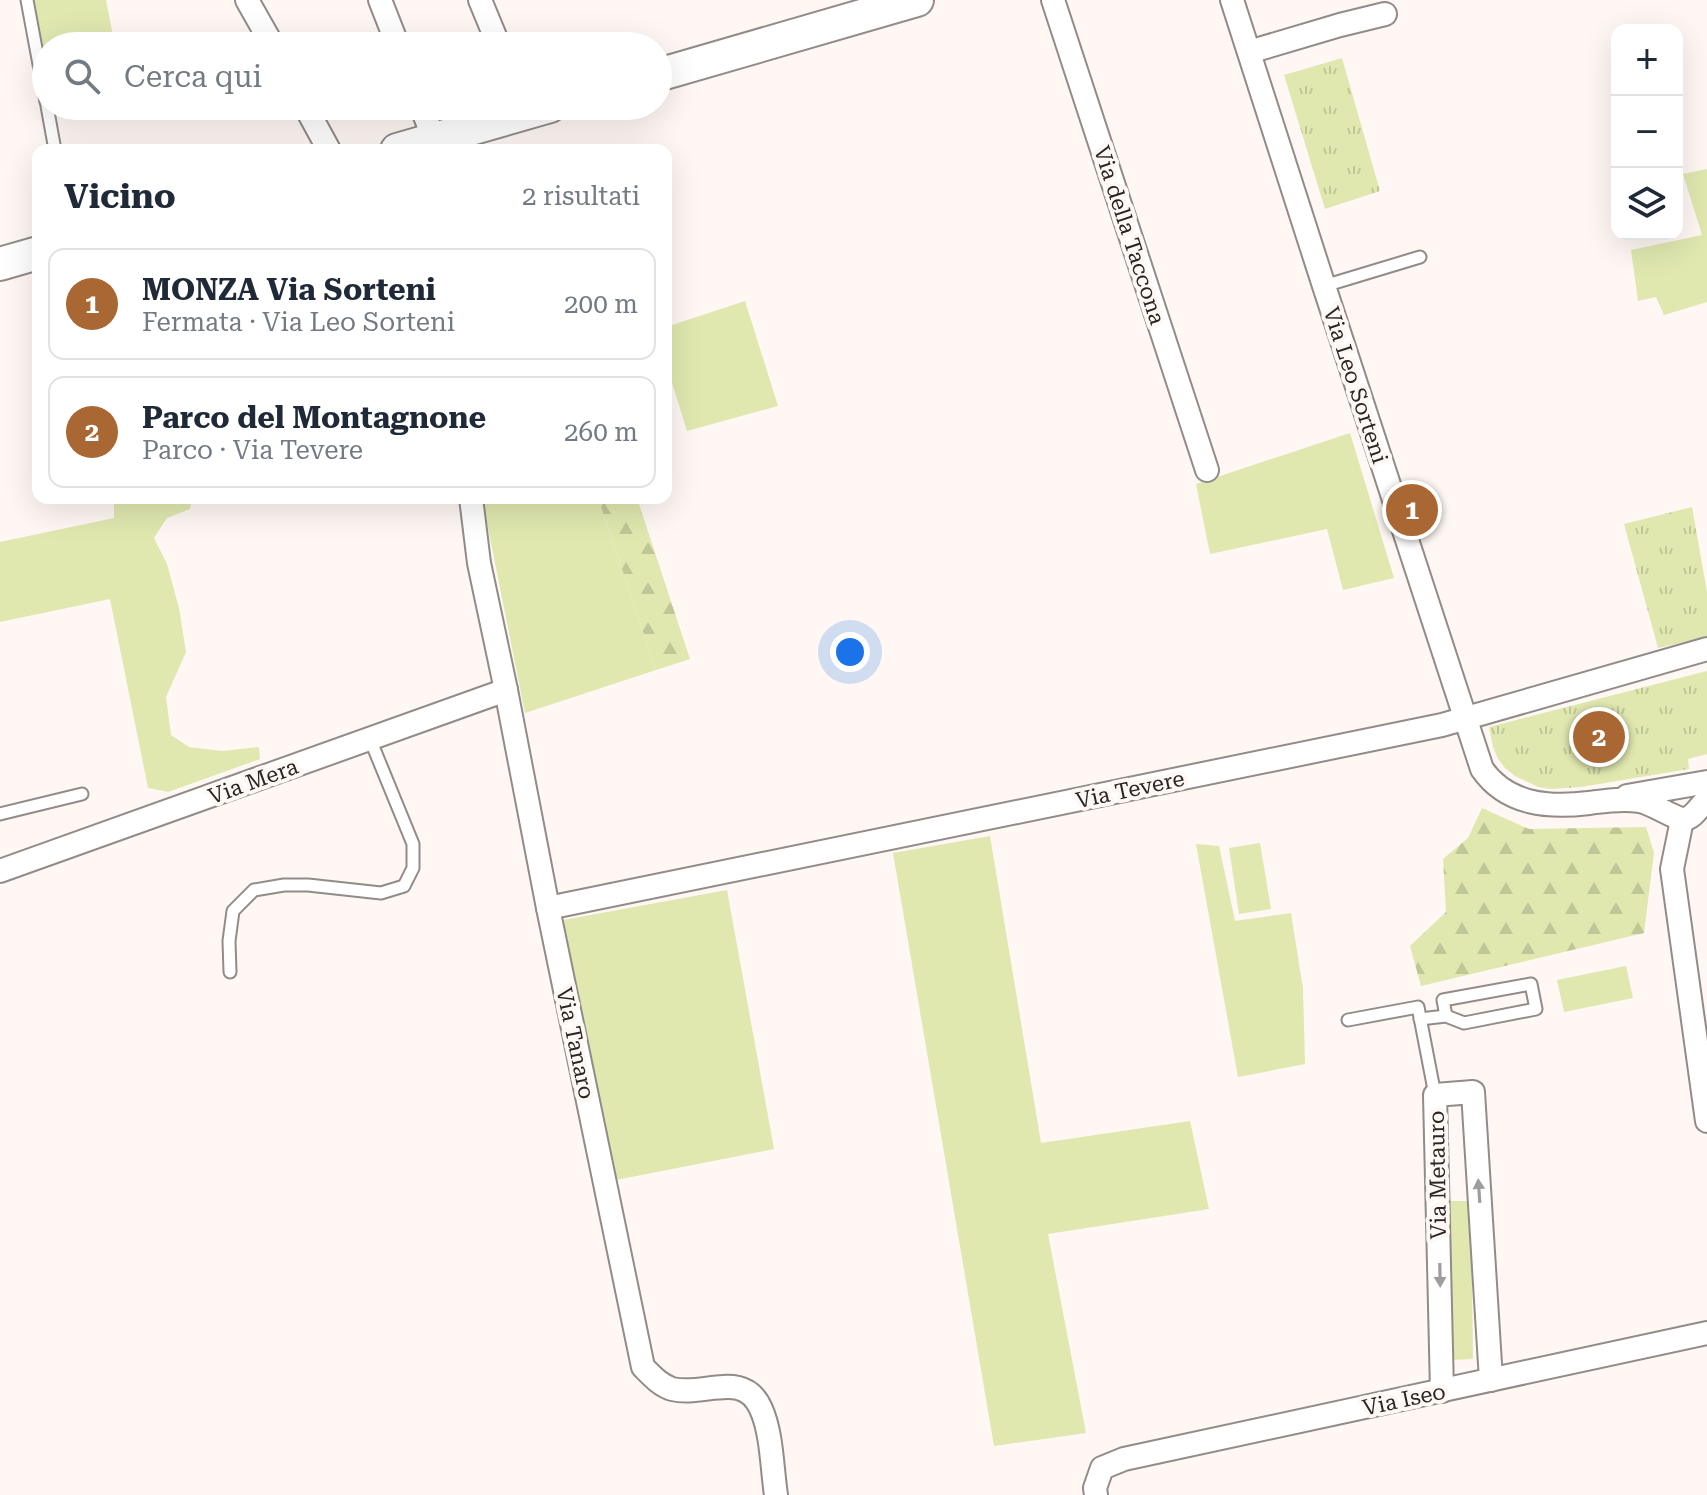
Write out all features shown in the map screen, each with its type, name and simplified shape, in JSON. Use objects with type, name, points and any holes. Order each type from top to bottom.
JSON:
[{"type":"main road","points":[[672,71],[917,0]]},
{"type":"main road","points":[[417,144],[495,120]]},
{"type":"main road","points":[[0,264],[32,255]]},
{"type":"street","points":[[247,0],[265,32]]},
{"type":"street","points":[[380,0],[393,32]]},
{"type":"street","points":[[480,0],[493,32]]},
{"type":"street","name":"Via della Taccona","points":[[1053,0],[1207,470]]},
{"type":"street","name":"Via Leo Sorteni","points":[[1232,0],[1482,769],[1508,793],[1526,802],[1572,805],[1610,800]]},
{"type":"street","points":[[1249,52],[1385,14]]},
{"type":"street","points":[[313,120],[326,144]]},
{"type":"street","points":[[427,120],[434,139]]},
{"type":"street","name":"Via Tanaro","points":[[472,504],[479,563],[643,1367],[657,1382],[673,1389],[736,1386],[752,1394],[766,1424],[776,1495]]},
{"type":"street","name":"Via Tevere","points":[[548,908],[1464,719],[1707,649]]},
{"type":"street","name":"Via Mera","points":[[0,871],[506,690]]},
{"type":"street","points":[[1610,800],[1707,782]]},
{"type":"street","points":[[1679,787],[1672,790],[1665,805],[1688,810]]},
{"type":"street","points":[[1610,800],[1639,801],[1688,810]]},
{"type":"street","points":[[1688,810],[1672,869],[1707,1121]]},
{"type":"street","name":"Via Metauro","points":[[1442,1391],[1435,1095],[1473,1092],[1491,1380]]},
{"type":"street","name":"Via Iseo","points":[[1096,1495],[1095,1488],[1102,1468],[1124,1459],[1707,1333]]},
{"type":"lane","points":[[27,0],[33,32]]},
{"type":"lane","points":[[49,120],[54,144]]},
{"type":"lane","points":[[1324,286],[1420,257]]},
{"type":"lane","points":[[230,972],[229,941],[233,911],[254,890],[308,885],[381,893],[404,886],[413,868],[413,844],[370,739]]},
{"type":"lane","points":[[0,814],[82,794]]},
{"type":"lane","points":[[1420,1019],[1446,1016],[1464,1023],[1536,1009],[1531,984],[1443,1000],[1446,1016]]},
{"type":"lane","points":[[1348,1020],[1418,1007],[1435,1095]]},
{"type":"green space","points":[[34,0],[106,0],[112,32],[40,32]]},
{"type":"green space","points":[[1342,58],[1380,191],[1325,209],[1284,75]]},
{"type":"green space","points":[[1707,169],[1707,302],[1664,315],[1656,297],[1638,301],[1631,250],[1702,235],[1683,174]]},
{"type":"green space","points":[[745,301],[778,406],[687,431],[672,382],[672,325]]},
{"type":"green space","points":[[1350,433],[1394,578],[1343,590],[1327,529],[1210,554],[1196,484]]},
{"type":"green space","points":[[114,504],[191,504],[190,509],[167,518],[154,538],[167,564],[179,608],[186,652],[166,697],[171,735],[189,747],[222,751],[259,747],[260,759],[168,792],[148,788],[110,599],[0,622],[0,542],[114,518]]},
{"type":"green space","points":[[483,504],[600,504],[656,670],[525,713]]},
{"type":"green space","points":[[600,504],[639,504],[690,659],[656,670]]},
{"type":"green space","points":[[1692,507],[1707,592],[1707,637],[1658,648],[1624,524]]},
{"type":"green space","points":[[1707,671],[1707,754],[1688,759],[1689,769],[1581,787],[1550,789],[1515,776],[1498,759],[1493,747],[1489,727]]},
{"type":"green space","points":[[1482,808],[1529,829],[1646,827],[1654,853],[1644,933],[1421,986],[1410,946],[1446,912],[1443,859],[1468,838]]},
{"type":"green space","points":[[990,836],[1041,1143],[1190,1121],[1209,1209],[1048,1234],[1086,1433],[994,1446],[893,853]]},
{"type":"green space","points":[[1260,843],[1271,909],[1239,914],[1229,848]]},
{"type":"green space","points":[[1196,844],[1219,846],[1235,921],[1291,913],[1303,989],[1305,1064],[1238,1077]]},
{"type":"green space","points":[[727,890],[774,1149],[616,1180],[563,920]]},
{"type":"green space","points":[[1626,966],[1633,998],[1564,1012],[1557,980]]},
{"type":"green space","points":[[1450,1201],[1471,1201],[1473,1359],[1452,1360]]},
{"type":"place","name":"MONZA Via Sorteni","points":[[1412,510]]},
{"type":"place","name":"Parco del Montagnone","points":[[1599,737]]}]
